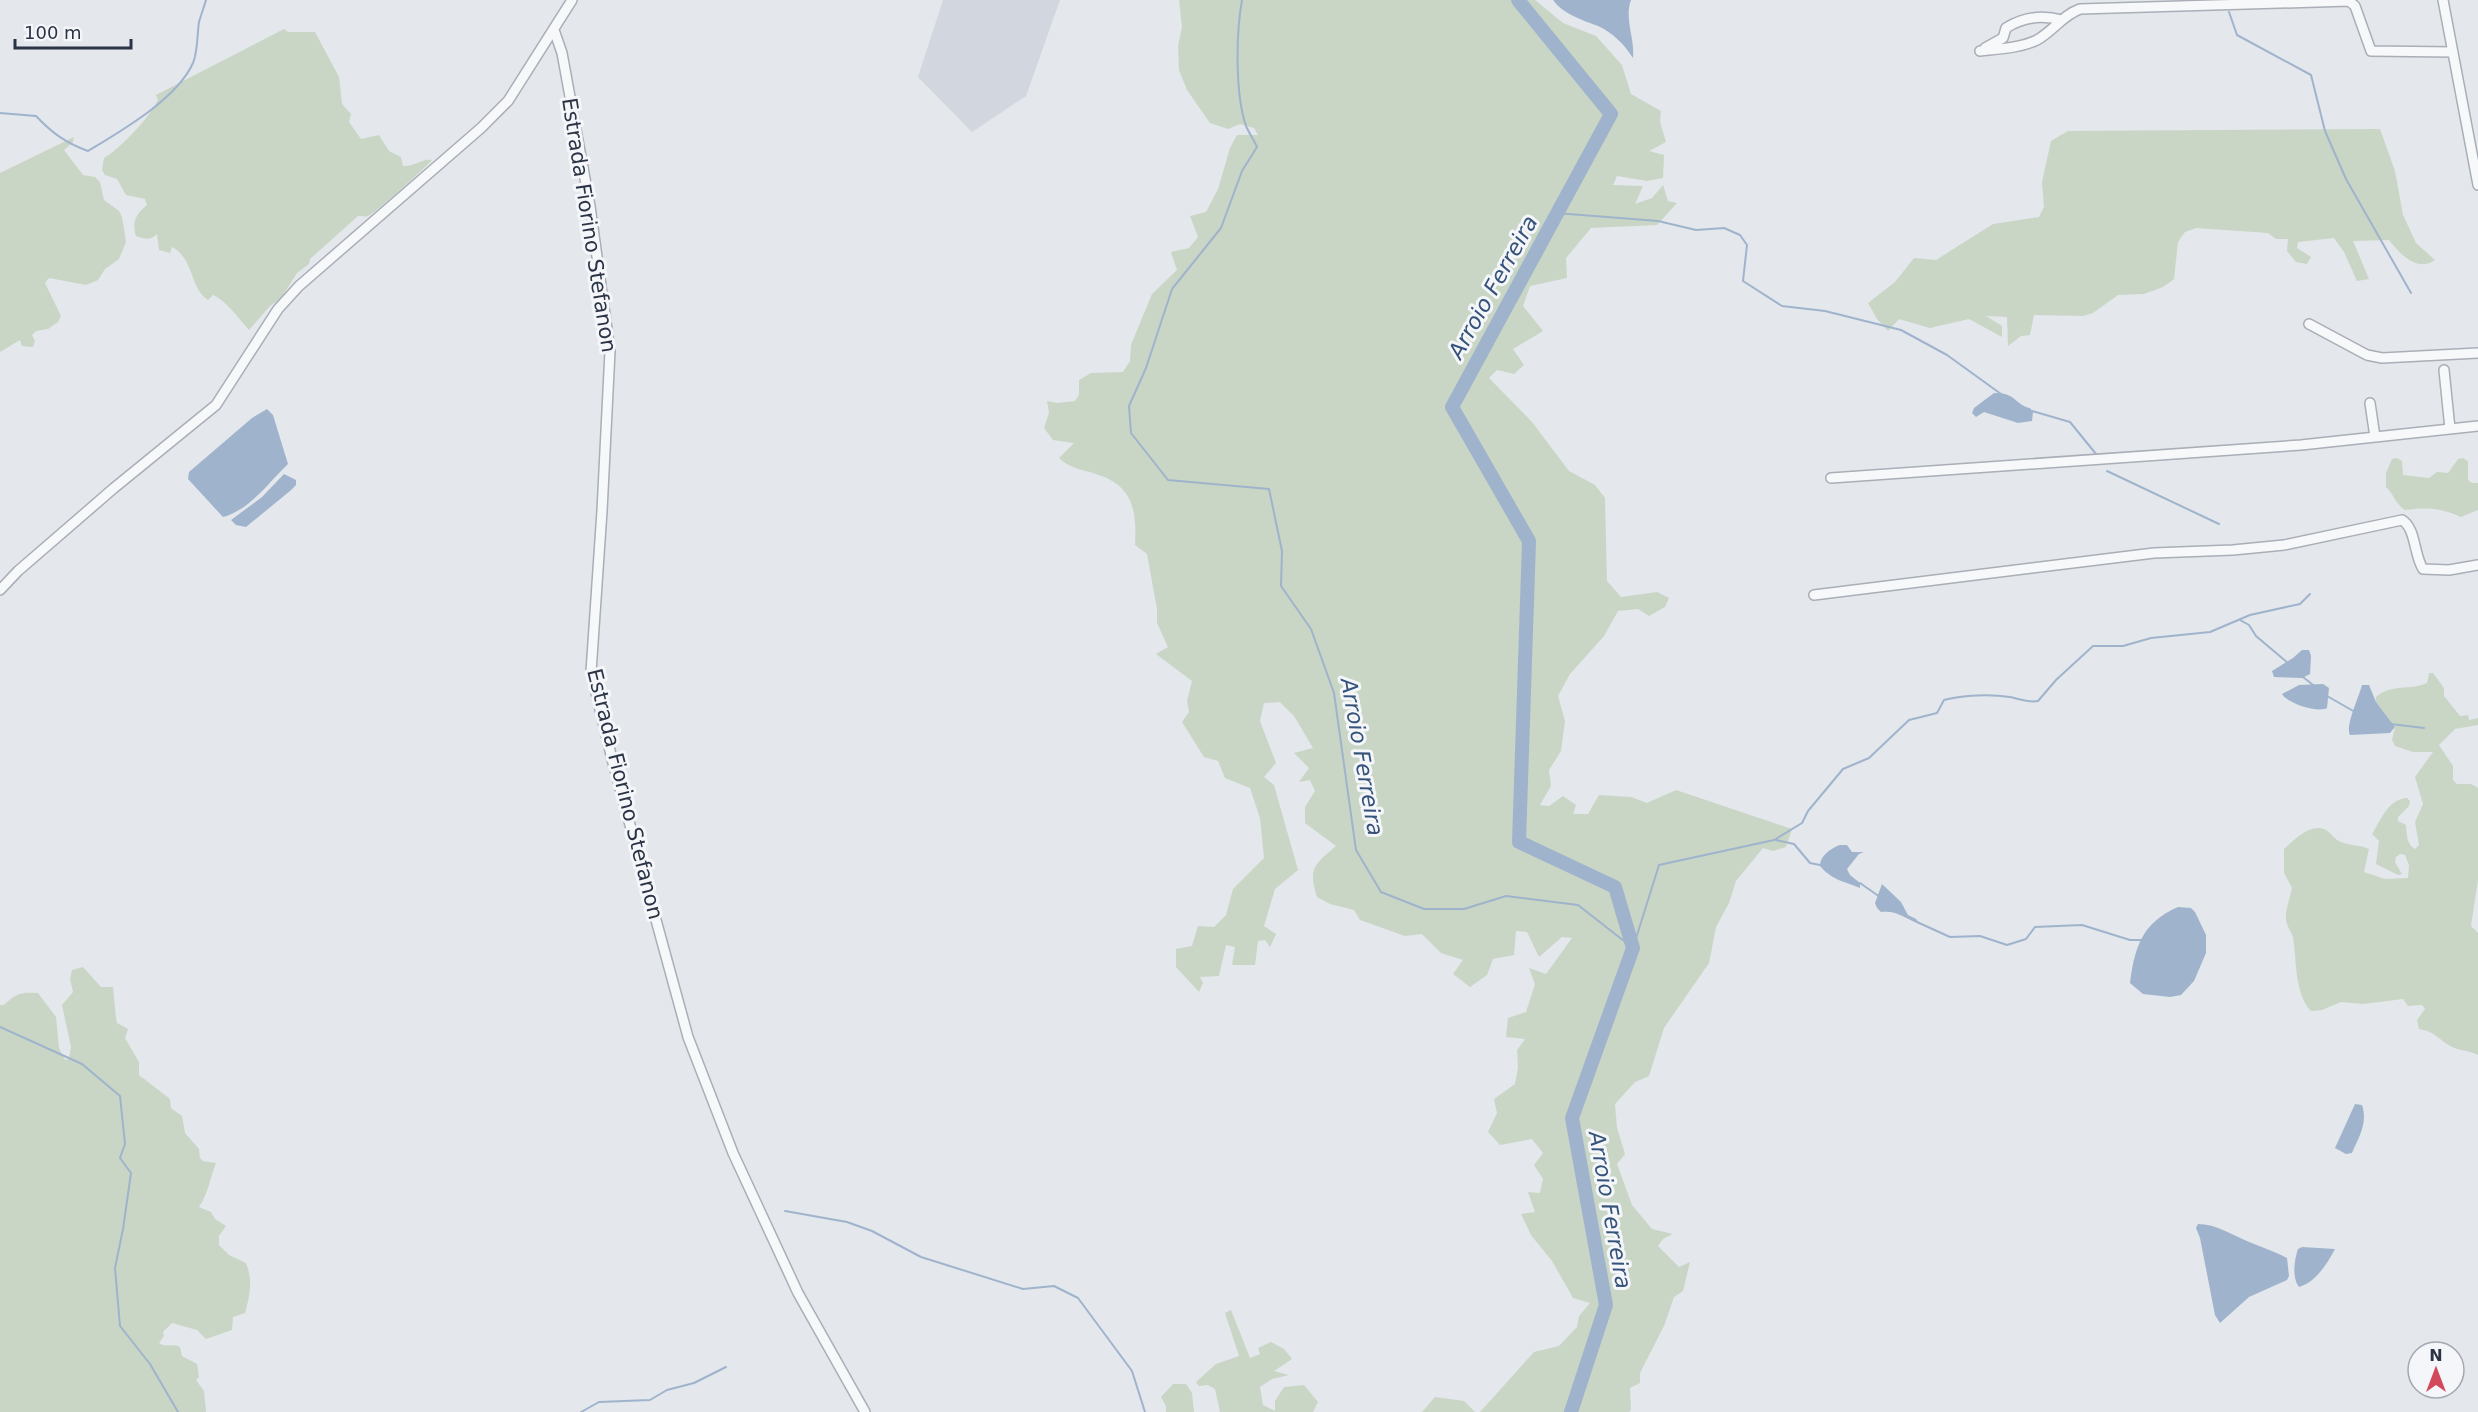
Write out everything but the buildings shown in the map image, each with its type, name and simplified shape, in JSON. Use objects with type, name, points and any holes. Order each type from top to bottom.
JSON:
[{"type":"street","points":[[0,590],[18,571],[114,488],[216,405],[278,309],[314,270],[481,128],[508,101],[572,0]]},
{"type":"street","points":[[2443,0],[2478,184]]},
{"type":"street","points":[[2062,20],[2052,17],[2015,22],[2006,28],[2003,38],[1980,51],[2036,40],[2062,20],[2070,13],[2080,9],[2349,1],[2355,6],[2371,51],[2453,52]]},
{"type":"street","name":"Estrada Fiorino Stefanon","points":[[554,30],[562,53],[590,206],[610,351],[603,512],[591,672],[612,759],[688,1037],[733,1153],[798,1293],[865,1412]]},
{"type":"street","points":[[2309,324],[2367,354],[2382,358],[2478,353]]},
{"type":"street","points":[[2444,370],[2450,429]]},
{"type":"street","points":[[2370,403],[2375,437]]},
{"type":"street","points":[[1831,478],[2301,446],[2478,426]]},
{"type":"street","points":[[1814,595],[2154,553],[2233,550],[2284,545],[2402,520],[2409,526],[2418,562],[2423,569],[2442,570],[2478,565]]},
{"type":"shaded area","points":[[943,0],[1060,0],[1026,96],[972,132],[918,77]]},
{"type":"green space","points":[[1179,0],[1535,0],[1563,23],[1596,36],[1622,65],[1631,94],[1661,111],[1660,122],[1666,142],[1649,151],[1664,155],[1663,178],[1647,181],[1617,176],[1613,185],[1643,186],[1635,204],[1652,198],[1663,185],[1668,201],[1677,203],[1657,225],[1591,228],[1566,258],[1567,278],[1530,286],[1523,306],[1543,331],[1513,349],[1524,365],[1514,374],[1497,370],[1489,378],[1532,422],[1569,471],[1595,485],[1605,498],[1607,581],[1621,597],[1657,592],[1669,598],[1665,607],[1649,616],[1638,609],[1618,611],[1604,636],[1570,674],[1558,696],[1565,721],[1561,751],[1549,770],[1551,786],[1540,805],[1549,806],[1563,796],[1576,805],[1573,814],[1588,814],[1599,795],[1631,797],[1647,803],[1676,790],[1792,829],[1786,847],[1773,851],[1763,848],[1736,881],[1729,903],[1716,927],[1709,963],[1664,1028],[1649,1076],[1635,1082],[1615,1104],[1617,1128],[1625,1154],[1617,1164],[1632,1205],[1652,1229],[1673,1234],[1663,1239],[1658,1246],[1679,1267],[1690,1262],[1683,1291],[1674,1297],[1664,1326],[1640,1373],[1640,1383],[1630,1388],[1631,1410],[1629,1412],[1480,1412],[1534,1352],[1559,1346],[1577,1327],[1579,1316],[1590,1303],[1573,1298],[1552,1261],[1531,1235],[1521,1214],[1535,1212],[1528,1192],[1540,1193],[1543,1179],[1534,1165],[1543,1153],[1532,1139],[1500,1145],[1488,1132],[1497,1113],[1494,1099],[1515,1084],[1518,1068],[1517,1050],[1525,1039],[1506,1037],[1508,1018],[1526,1012],[1535,984],[1529,968],[1546,974],[1572,938],[1562,937],[1539,957],[1527,932],[1516,931],[1514,955],[1493,959],[1487,975],[1470,987],[1453,974],[1463,960],[1441,953],[1422,934],[1405,936],[1360,920],[1354,910],[1330,904],[1317,897],[1313,873],[1322,858],[1336,846],[1305,823],[1305,807],[1315,791],[1310,780],[1299,782],[1309,768],[1294,753],[1313,748],[1294,716],[1280,702],[1264,703],[1260,721],[1276,763],[1264,777],[1274,785],[1298,870],[1275,889],[1264,926],[1276,934],[1270,947],[1265,940],[1258,941],[1255,965],[1232,965],[1235,947],[1226,945],[1219,976],[1200,977],[1203,983],[1199,992],[1176,967],[1176,949],[1192,946],[1198,926],[1214,927],[1226,915],[1233,889],[1264,858],[1260,818],[1250,788],[1225,778],[1218,761],[1204,757],[1182,722],[1189,712],[1187,701],[1192,681],[1156,654],[1168,647],[1157,623],[1157,609],[1147,554],[1135,545],[1135,520],[1129,499],[1124,491],[1106,478],[1075,468],[1059,458],[1074,443],[1053,440],[1044,428],[1049,413],[1047,401],[1058,403],[1075,401],[1079,395],[1079,380],[1091,373],[1123,372],[1130,361],[1131,345],[1152,294],[1177,270],[1171,252],[1189,248],[1198,237],[1190,216],[1206,212],[1218,189],[1230,148],[1237,135],[1258,135],[1254,128],[1240,124],[1228,129],[1210,123],[1187,90],[1179,70],[1178,46],[1182,27]]},
{"type":"green space","points":[[284,29],[288,32],[315,32],[339,77],[342,104],[351,114],[349,122],[361,139],[379,135],[389,151],[401,157],[403,166],[432,160],[380,207],[368,216],[358,216],[310,259],[309,264],[297,273],[281,298],[270,306],[249,330],[223,302],[213,295],[208,300],[202,295],[179,252],[172,247],[170,253],[159,250],[157,234],[147,239],[136,236],[134,227],[137,216],[147,205],[145,199],[126,195],[117,179],[105,175],[102,170],[104,158],[141,124],[158,100],[156,95]]},
{"type":"green space","points":[[2380,129],[2395,171],[2403,215],[2416,243],[2435,260],[2428,263],[2415,263],[2409,260],[2389,240],[2353,241],[2369,279],[2357,281],[2344,252],[2334,238],[2298,242],[2297,248],[2311,257],[2307,264],[2296,262],[2287,251],[2288,239],[2276,239],[2268,233],[2196,228],[2185,232],[2178,242],[2174,279],[2163,287],[2144,294],[2118,295],[2093,313],[2083,316],[2034,315],[2030,335],[2021,336],[2008,346],[2007,317],[1986,316],[2002,326],[2002,337],[1969,319],[1930,328],[1899,319],[1888,331],[1877,319],[1868,303],[1895,282],[1914,258],[1936,260],[1993,224],[2039,217],[2044,207],[2042,182],[2051,141],[2068,131]]},
{"type":"green space","points":[[74,137],[73,142],[64,150],[83,175],[95,177],[100,182],[104,200],[119,211],[122,217],[126,242],[119,259],[105,269],[98,280],[86,285],[49,278],[45,283],[61,316],[58,322],[32,335],[35,341],[33,347],[22,346],[20,340],[0,352],[0,173]]},
{"type":"green space","points":[[2397,458],[2402,461],[2403,475],[2429,478],[2437,472],[2448,473],[2458,459],[2463,458],[2468,461],[2468,480],[2478,483],[2478,510],[2461,517],[2433,509],[2405,510],[2386,487],[2386,473],[2392,459]]},
{"type":"green space","points":[[2429,673],[2433,673],[2444,688],[2444,696],[2460,716],[2468,715],[2469,720],[2478,718],[2478,725],[2455,729],[2439,745],[2453,766],[2453,780],[2457,784],[2471,784],[2478,788],[2478,880],[2471,926],[2478,933],[2478,1055],[2453,1048],[2433,1034],[2419,1029],[2417,1020],[2425,1009],[2422,1005],[2408,1006],[2403,999],[2363,1004],[2341,1002],[2322,1010],[2311,1011],[2299,986],[2293,938],[2286,920],[2292,888],[2284,873],[2284,849],[2309,830],[2320,828],[2341,842],[2369,849],[2364,872],[2385,879],[2408,878],[2409,865],[2405,855],[2400,854],[2396,857],[2395,862],[2402,874],[2398,875],[2376,864],[2379,841],[2372,834],[2390,806],[2400,799],[2407,798],[2410,801],[2409,806],[2398,817],[2398,821],[2406,825],[2412,847],[2415,849],[2419,845],[2415,822],[2423,804],[2415,777],[2433,752],[2413,752],[2395,746],[2392,740],[2395,727],[2376,702],[2376,697],[2388,690],[2427,683]]},
{"type":"green space","points":[[83,967],[101,987],[113,987],[117,1023],[128,1029],[125,1038],[139,1062],[139,1075],[170,1099],[171,1108],[182,1116],[185,1133],[199,1149],[200,1158],[203,1161],[216,1163],[199,1207],[211,1212],[215,1219],[226,1226],[219,1236],[219,1245],[229,1255],[246,1263],[250,1276],[245,1313],[233,1317],[232,1330],[206,1339],[197,1330],[172,1323],[163,1332],[164,1336],[159,1343],[180,1347],[182,1356],[197,1364],[199,1377],[196,1380],[204,1391],[206,1412],[0,1412],[0,1005],[4,1005],[19,994],[38,993],[56,1017],[59,1048],[65,1060],[69,1059],[71,1047],[62,1005],[73,992],[70,979],[72,970]]},
{"type":"green space","points":[[1231,1310],[1250,1358],[1260,1354],[1258,1348],[1271,1342],[1284,1349],[1292,1359],[1274,1371],[1289,1375],[1272,1379],[1260,1387],[1263,1405],[1275,1411],[1275,1401],[1284,1387],[1304,1385],[1318,1402],[1313,1412],[1220,1412],[1215,1389],[1208,1385],[1199,1386],[1196,1382],[1216,1364],[1239,1356],[1225,1313]]},
{"type":"green space","points":[[1173,1384],[1186,1384],[1192,1393],[1194,1412],[1166,1412],[1166,1406],[1161,1397]]},
{"type":"green space","points":[[1435,1397],[1464,1401],[1475,1412],[1422,1412]]},
{"type":"water","points":[[1553,0],[1631,0],[1629,21],[1633,58],[1609,32],[1567,13]]},
{"type":"water","points":[[1994,393],[2007,394],[2030,408],[2033,412],[2032,421],[2018,423],[1984,412],[1976,417],[1972,413],[1974,408]]},
{"type":"water","points":[[267,409],[273,415],[288,464],[250,502],[223,517],[188,479],[189,472],[252,418]]},
{"type":"water","points":[[284,474],[296,480],[296,485],[290,491],[246,527],[236,525],[231,520],[262,497]]},
{"type":"water","points":[[2302,650],[2309,650],[2311,656],[2310,674],[2302,678],[2274,677],[2272,671]]},
{"type":"water","points":[[2323,684],[2329,688],[2327,708],[2323,709],[2297,704],[2282,694],[2299,685]]},
{"type":"water","points":[[2362,685],[2369,685],[2376,702],[2395,727],[2390,733],[2350,735],[2349,725]]},
{"type":"water","points":[[1840,845],[1847,845],[1852,852],[1864,852],[1859,854],[1847,869],[1850,875],[1860,883],[1860,888],[1833,877],[1820,866],[1820,862],[1827,853]]},
{"type":"water","points":[[1882,884],[1901,902],[1908,915],[1920,924],[1897,914],[1881,912],[1877,908],[1875,903]]},
{"type":"water","points":[[2178,907],[2191,908],[2195,912],[2206,935],[2206,953],[2194,981],[2181,995],[2170,997],[2143,994],[2130,983],[2142,937],[2156,920]]},
{"type":"water","points":[[2355,1104],[2362,1105],[2363,1124],[2352,1153],[2346,1154],[2335,1148]]},
{"type":"water","points":[[2198,1224],[2217,1228],[2287,1258],[2289,1276],[2287,1280],[2249,1297],[2220,1323],[2215,1315],[2196,1228]]},
{"type":"water","points":[[2302,1247],[2335,1249],[2316,1277],[2299,1287],[2295,1279],[2295,1263],[2298,1249]]},
{"type":"waterway","points":[[0,113],[36,116],[60,137],[88,151],[147,113],[185,76],[195,58],[199,22],[206,0]]},
{"type":"waterway","name":"Arroio Ferreira","points":[[1242,0],[1238,81],[1242,113],[1257,147],[1242,171],[1221,228],[1172,289],[1146,368],[1129,406],[1131,433],[1168,480],[1269,489],[1282,551],[1281,586],[1311,629],[1334,693],[1356,850],[1381,892],[1424,909],[1464,909],[1506,896],[1578,905],[1633,948],[1659,865],[1774,840],[1802,823],[1808,811],[1843,769],[1869,758],[1909,720],[1937,713],[1944,700],[1986,695],[2038,701],[2056,680],[2093,646],[2123,646],[2151,638],[2210,632],[2250,615],[2300,604],[2310,594]]},
{"type":"waterway","name":"Arroio Ferreira","points":[[1518,0],[1611,114],[1452,407],[1529,541],[1519,842],[1615,887],[1633,948],[1572,1118],[1606,1305],[1571,1412]]},
{"type":"waterway","points":[[2229,12],[2237,35],[2311,75],[2325,131],[2346,179],[2411,293]]},
{"type":"waterway","points":[[1556,213],[1658,221],[1696,230],[1724,228],[1740,235],[1747,245],[1743,281],[1782,306],[1825,311],[1901,330],[1947,355],[2001,394]]},
{"type":"waterway","points":[[2032,411],[2070,422],[2096,454]]},
{"type":"waterway","points":[[2107,471],[2219,524]]},
{"type":"waterway","points":[[2240,620],[2249,625],[2256,636],[2288,663]]},
{"type":"waterway","points":[[2303,677],[2313,685]]},
{"type":"waterway","points":[[2327,696],[2355,712]]},
{"type":"waterway","points":[[2391,724],[2424,728]]},
{"type":"waterway","points":[[1776,840],[1794,844],[1810,863],[1820,865]]},
{"type":"waterway","points":[[1860,883],[1880,897]]},
{"type":"waterway","points":[[1917,922],[1950,937],[1980,936],[2007,945],[2026,939],[2035,927],[2082,925],[2130,940],[2143,940]]},
{"type":"waterway","points":[[0,1027],[82,1064],[120,1096],[125,1144],[120,1158],[131,1173],[115,1268],[120,1326],[150,1364],[178,1412]]},
{"type":"waterway","points":[[785,1211],[847,1222],[872,1231],[921,1257],[1023,1289],[1054,1286],[1078,1298],[1132,1371],[1145,1412]]},
{"type":"waterway","points":[[581,1412],[599,1402],[650,1400],[667,1390],[694,1383],[726,1367]]}]
